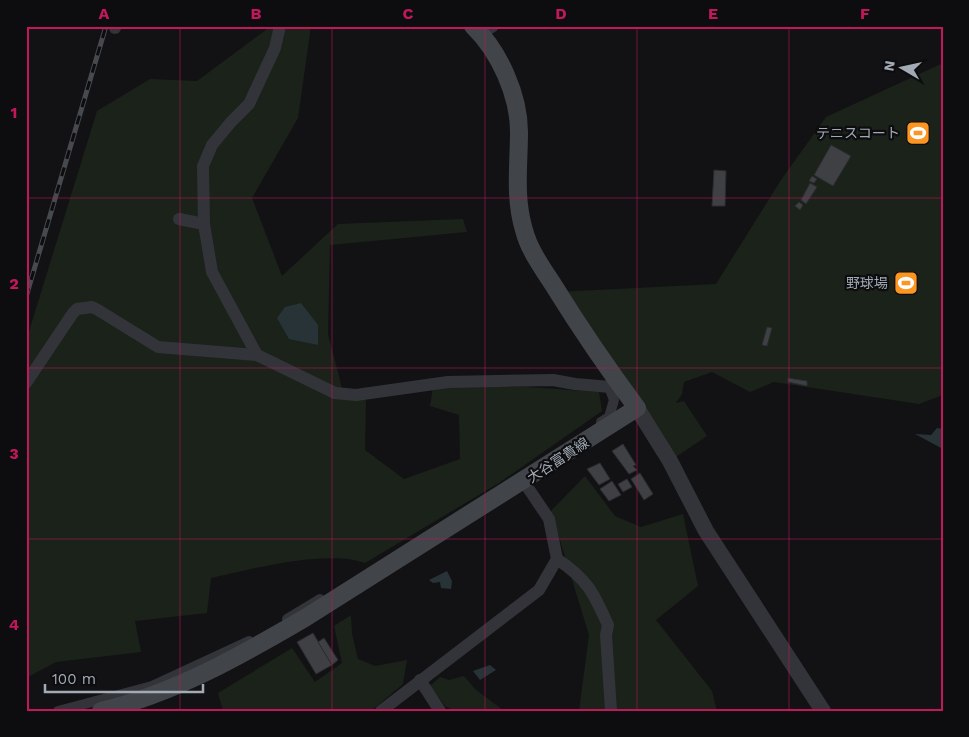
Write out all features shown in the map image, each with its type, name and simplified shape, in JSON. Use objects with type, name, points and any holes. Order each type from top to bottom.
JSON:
[{"type":"main road","points":[[482,29],[504,70],[514,99],[519,130],[518,195],[524,230],[538,260],[615,387],[637,408]]},
{"type":"main road","name":"大谷富貴線","points":[[103,711],[176,687],[258,646],[524,482],[637,408]]},
{"type":"street","points":[[256,355],[212,272],[204,224],[203,166],[212,145],[249,104],[275,48],[280,26]]},
{"type":"street","points":[[179,219],[204,224]]},
{"type":"street","points":[[26,383],[73,313],[77,309],[85,308],[98,310],[158,347],[256,355],[335,393],[356,395],[457,381],[553,380],[575,384],[615,387],[614,400],[609,417],[264,633],[152,686],[58,711]]},
{"type":"street","points":[[637,408],[670,461],[706,531],[823,711]]},
{"type":"street","points":[[381,711],[539,590],[557,560],[549,519],[524,482]]},
{"type":"street","points":[[557,560],[578,574],[592,591],[608,625],[606,635],[611,711]]},
{"type":"street","points":[[420,680],[440,711]]},
{"type":"shaded area","points":[[271,26],[311,26],[298,118],[252,198],[282,276],[338,224],[463,219],[467,232],[330,245],[328,334],[342,388],[366,398],[365,450],[404,479],[460,459],[459,415],[430,406],[433,387],[528,387],[599,392],[602,411],[499,483],[365,563],[349,559],[310,559],[211,578],[207,613],[135,621],[141,652],[56,662],[26,678],[26,341],[97,111],[150,79],[197,81]]},
{"type":"shaded area","points":[[943,63],[943,395],[919,404],[774,382],[750,392],[712,372],[684,382],[682,394],[676,403],[684,401],[707,436],[670,461],[557,292],[716,284],[781,180],[826,117]]},
{"type":"shaded area","points":[[301,303],[318,325],[318,345],[289,339],[277,318],[285,307]]},
{"type":"shaded area","points":[[937,428],[943,429],[943,449],[915,434],[931,435]]},
{"type":"shaded area","points":[[585,476],[615,516],[641,527],[683,514],[698,586],[656,620],[712,691],[717,711],[579,711],[589,635],[551,511]]},
{"type":"shaded area","points":[[447,571],[452,581],[451,589],[441,588],[440,582],[433,583],[429,580]]},
{"type":"shaded area","points":[[351,615],[352,634],[358,659],[375,666],[407,660],[403,684],[371,711],[223,711],[218,693],[292,648],[315,682],[342,663],[334,626]]},
{"type":"shaded area","points":[[490,665],[496,670],[480,680],[473,671]]},
{"type":"shaded area","points":[[464,676],[475,689],[504,711],[455,711],[445,706],[430,686],[440,677],[449,680]]},
{"type":"building","points":[[831,145],[851,156],[833,186],[814,175]]},
{"type":"building","points":[[714,170],[726,171],[725,206],[712,206]]},
{"type":"building","points":[[812,176],[817,179],[814,183],[809,181]]},
{"type":"building","points":[[810,183],[817,187],[806,204],[801,200]]},
{"type":"building","points":[[799,202],[803,205],[800,210],[795,206]]},
{"type":"building","points":[[767,327],[772,328],[767,346],[762,345]]},
{"type":"building","points":[[788,378],[807,381],[807,386],[788,382]]},
{"type":"building","points":[[623,444],[636,465],[633,466],[637,470],[629,474],[612,451]]},
{"type":"building","points":[[600,463],[610,479],[599,485],[587,469]]},
{"type":"building","points":[[640,473],[653,494],[644,500],[631,479]]},
{"type":"building","points":[[627,479],[632,487],[623,492],[618,484]]},
{"type":"building","points":[[612,481],[621,495],[609,501],[600,489]]},
{"type":"building","points":[[313,633],[332,665],[316,674],[297,642]]},
{"type":"building","points":[[324,638],[338,660],[332,665],[318,642]]},
{"type":"railway","points":[[26,297],[106,26]]},
{"type":"place","name":"テニスコート","points":[[918,133]]},
{"type":"place","name":"野球場","points":[[906,283]]}]
